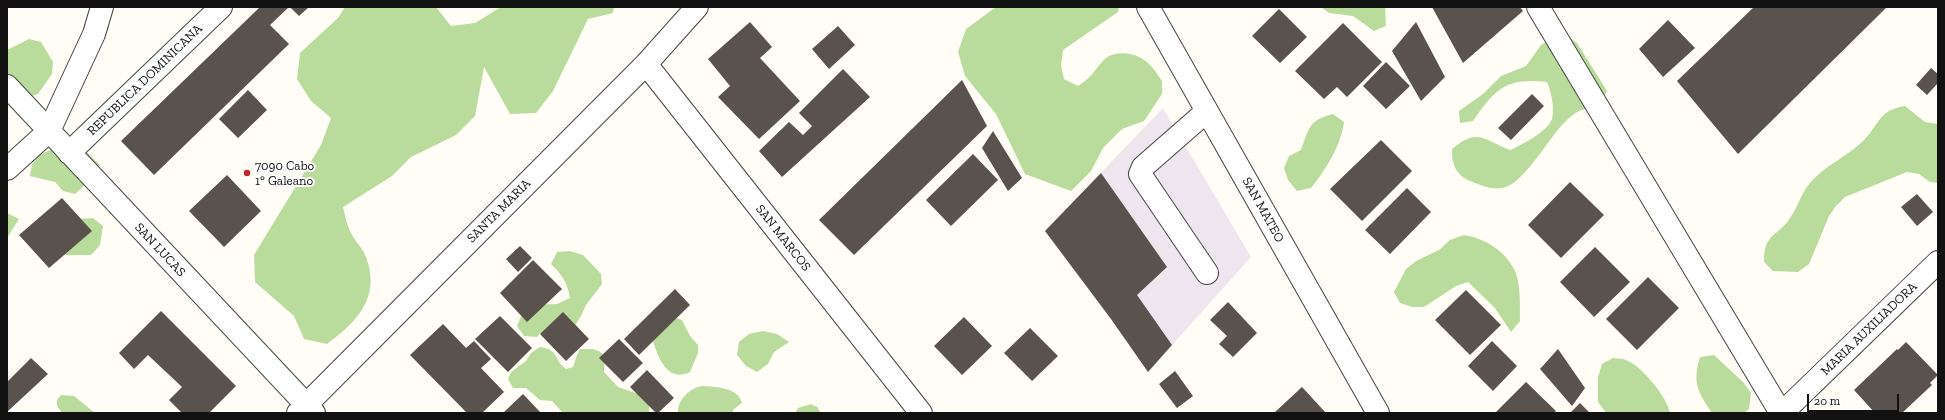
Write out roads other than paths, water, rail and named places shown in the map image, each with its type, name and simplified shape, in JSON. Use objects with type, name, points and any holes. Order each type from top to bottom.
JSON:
[{"type":"street","points":[[7,169],[50,131],[94,34],[102,7]]},
{"type":"street","name":"REPUBLICA DOMINICANA","points":[[69,153],[221,7]]},
{"type":"street","name":"SANTA MARIA","points":[[306,410],[646,64],[697,7]]},
{"type":"street","name":"SAN MATEO","points":[[1148,7],[1378,413]]},
{"type":"street","points":[[1538,7],[1781,413]]},
{"type":"street","name":"SAN MARCOS","points":[[646,64],[921,413]]},
{"type":"street","name":"SAN LUCAS","points":[[7,86],[306,410]]},
{"type":"street","points":[[1207,110],[1143,167],[1140,174],[1207,272]]},
{"type":"street","name":"MARIA AUXILIADORA","points":[[1781,413],[1938,262]]},
{"type":"place","name":"7090 Cabo 1º Galeano","points":[[247,173]]}]
